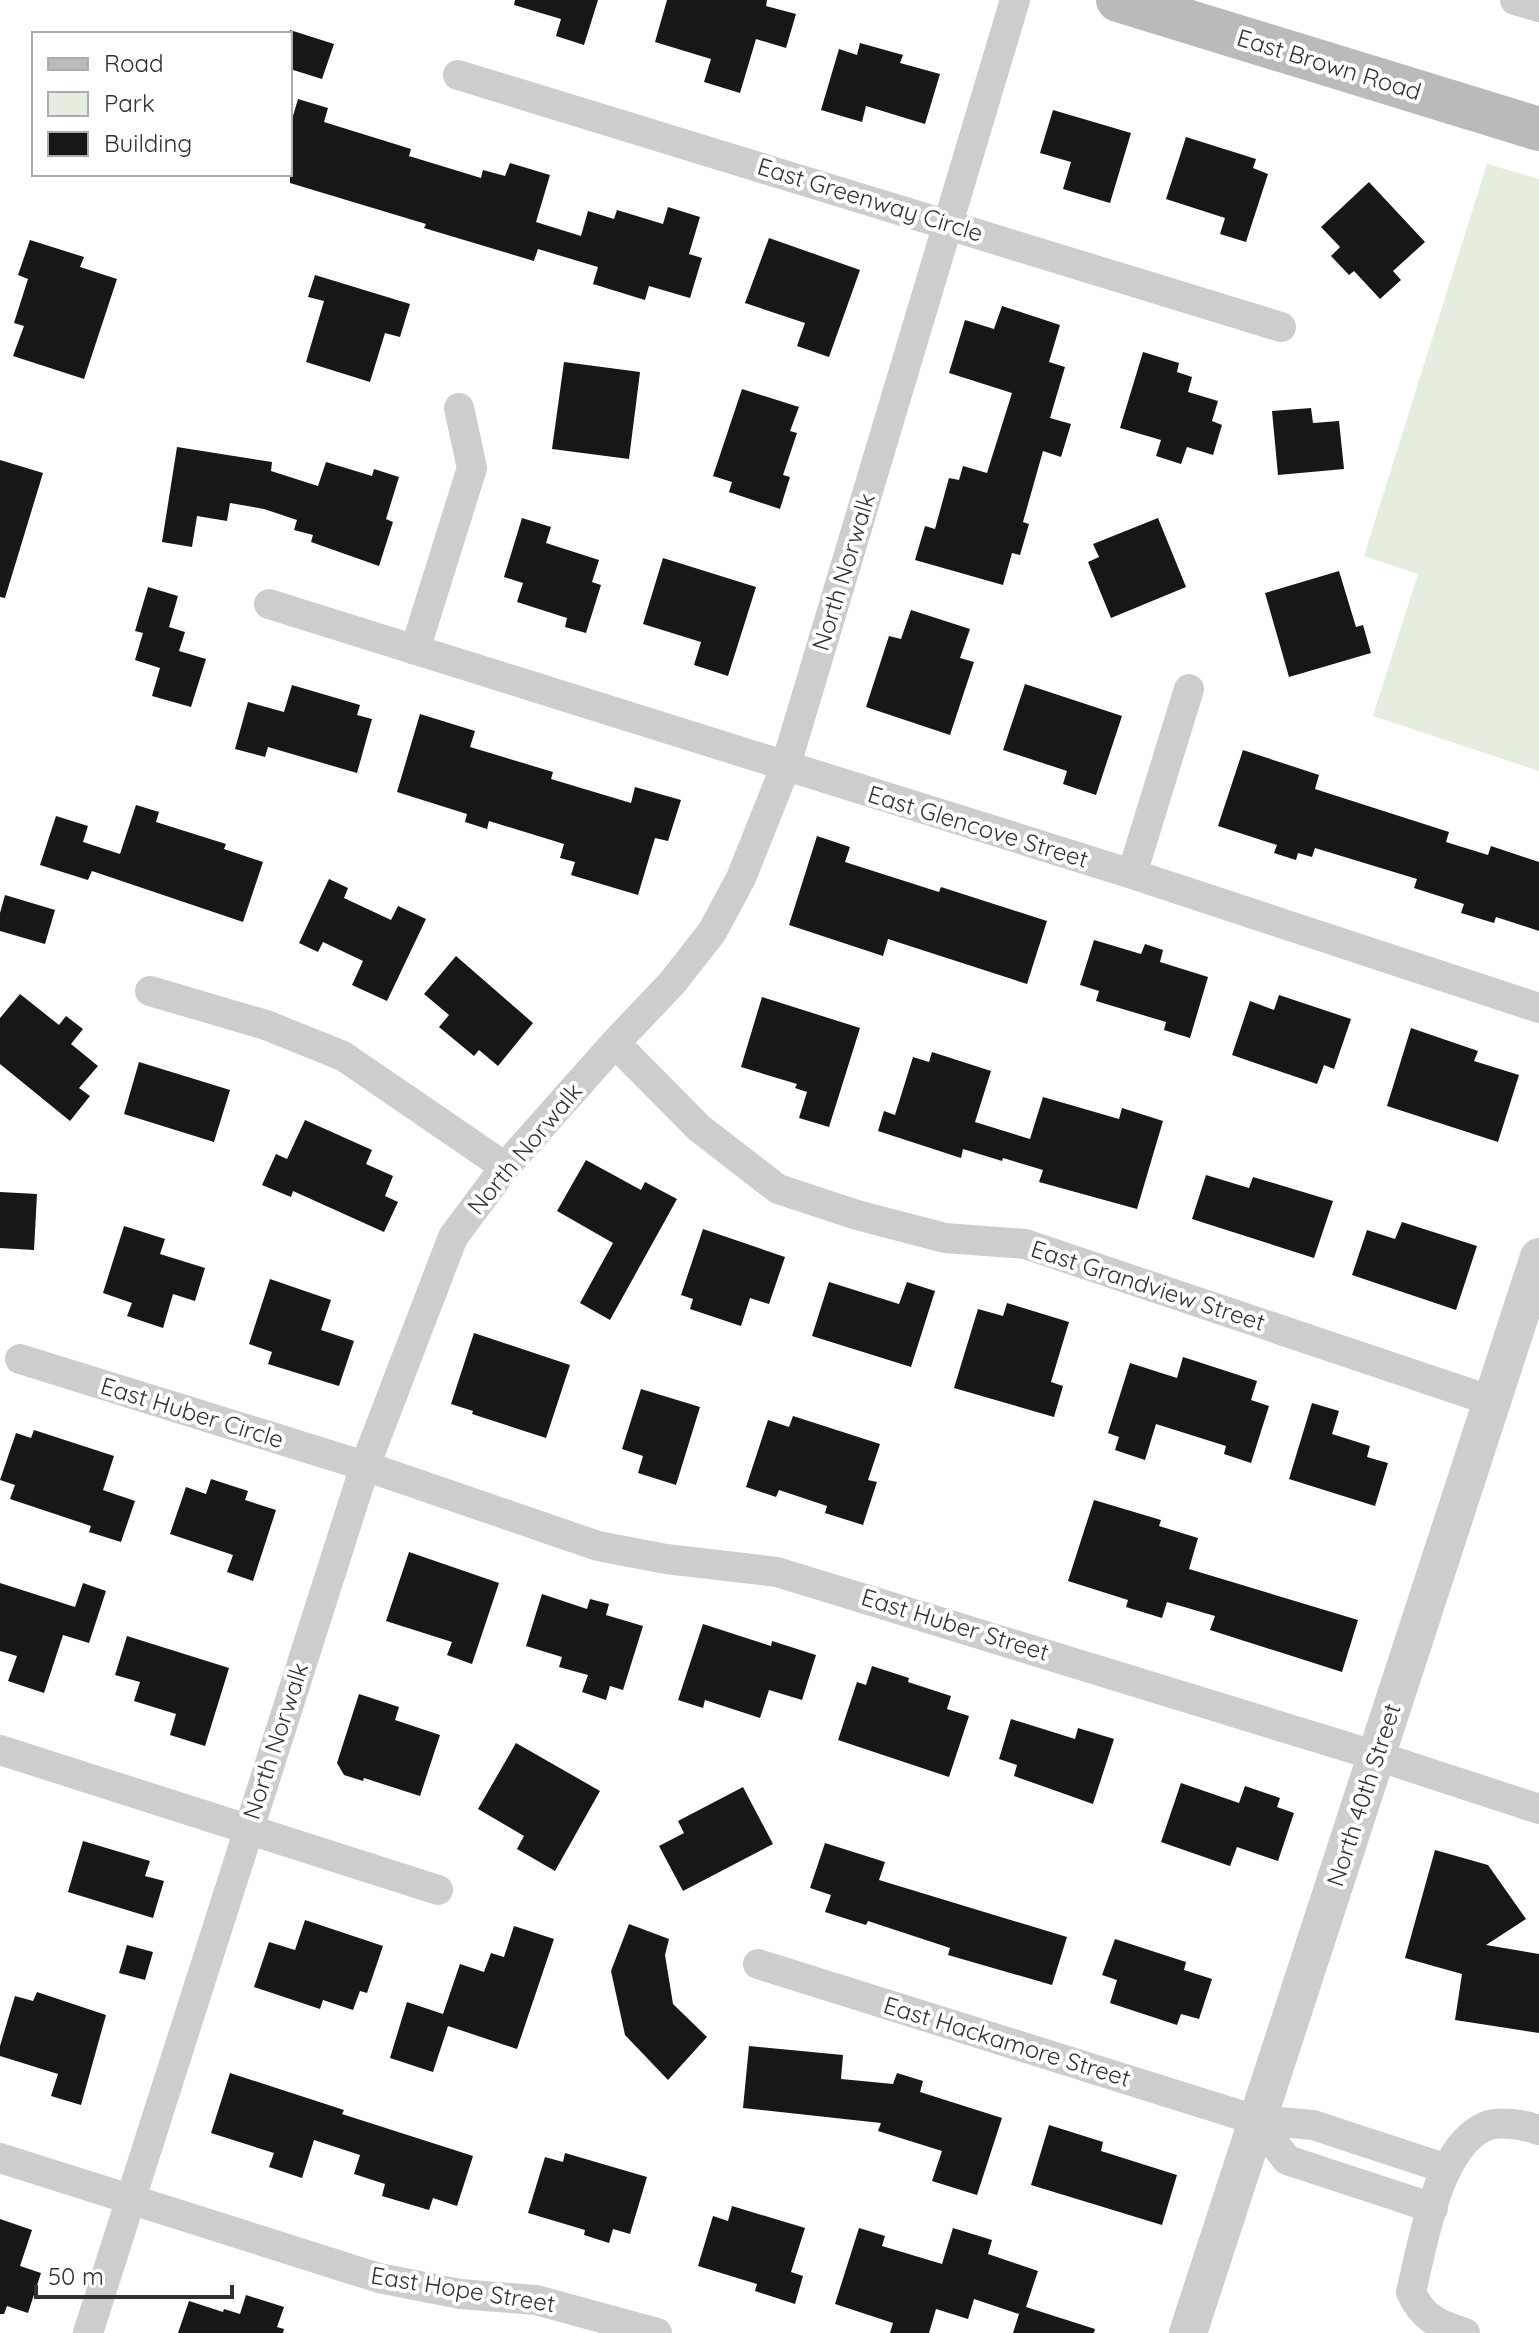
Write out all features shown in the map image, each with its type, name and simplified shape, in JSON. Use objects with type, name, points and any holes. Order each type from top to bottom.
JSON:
[{"type":"main road","name":"East Brown Road","points":[[1118,0],[1539,129]]},
{"type":"street","name":"North Norwalk","points":[[88,2333],[365,1466],[453,1237],[505,1167],[672,983],[712,932],[741,878],[785,768],[1015,0]]},
{"type":"street","points":[[1515,0],[1539,7]]},
{"type":"street","name":"East Greenway Circle","points":[[458,75],[1281,327]]},
{"type":"street","points":[[415,650],[472,468],[459,408]]},
{"type":"street","name":"East Glencove Street","points":[[269,604],[785,768],[1132,874],[1539,1008]]},
{"type":"street","points":[[1132,874],[1189,689]]},
{"type":"street","points":[[150,991],[266,1025],[343,1056],[505,1167]]},
{"type":"street","name":"East Grandview Street","points":[[615,1043],[699,1128],[778,1189],[857,1215],[945,1238],[1025,1244],[1492,1401]]},
{"type":"street","name":"North 40th Street","points":[[1188,2333],[1539,1257]]},
{"type":"street","name":"East Huber Circle","points":[[20,1359],[365,1466]]},
{"type":"street","name":"East Huber Street","points":[[365,1466],[598,1546],[666,1559],[777,1572],[1377,1756],[1539,1809]]},
{"type":"street","points":[[0,1750],[438,1890]]},
{"type":"street","name":"East Hackamore Street","points":[[758,1964],[1256,2120],[1313,2125],[1447,2169]]},
{"type":"street","points":[[1256,2120],[1287,2160],[1433,2208]]},
{"type":"street","points":[[1465,2333],[1438,2325],[1423,2314],[1411,2292],[1433,2208],[1447,2169],[1463,2143],[1486,2125],[1528,2126],[1539,2130]]},
{"type":"street","points":[[1371,2188],[1385,2148]]},
{"type":"street","name":"East Hope Street","points":[[0,2158],[379,2278],[460,2294],[536,2300],[657,2333]]},
{"type":"green space","points":[[1487,164],[1539,179],[1539,771],[1373,716],[1418,574],[1364,556]]},
{"type":"building","points":[[515,0],[598,0],[584,45],[556,36],[561,19],[514,5]]},
{"type":"building","points":[[667,0],[767,0],[766,6],[796,14],[786,48],[756,39],[740,93],[704,82],[711,59],[655,42]]},
{"type":"building","points":[[290,32],[334,44],[322,79],[292,70]]},
{"type":"building","points":[[860,43],[903,55],[900,63],[940,74],[925,124],[866,106],[862,122],[821,110],[839,49],[857,55]]},
{"type":"building","points":[[298,99],[328,108],[324,122],[411,149],[409,156],[481,178],[483,170],[505,176],[510,163],[550,175],[536,222],[581,236],[588,211],[614,219],[617,210],[663,224],[668,207],[700,217],[689,254],[702,258],[690,298],[649,286],[645,300],[593,284],[598,267],[538,249],[534,261],[290,183],[292,119]]},
{"type":"building","points":[[1053,110],[1131,133],[1110,203],[1063,189],[1071,162],[1040,153]]},
{"type":"building","points":[[1186,137],[1256,159],[1253,168],[1268,174],[1246,242],[1220,234],[1225,218],[1166,199]]},
{"type":"building","points":[[1369,182],[1425,242],[1393,271],[1401,280],[1380,299],[1354,271],[1349,275],[1331,256],[1340,247],[1321,227]]},
{"type":"building","points":[[769,238],[860,270],[829,357],[797,346],[805,323],[745,303]]},
{"type":"building","points":[[30,240],[84,257],[80,267],[117,279],[84,379],[13,356],[24,326],[14,323],[28,279],[18,275]]},
{"type":"building","points":[[315,275],[410,304],[400,337],[385,333],[370,382],[306,362],[324,301],[308,297]]},
{"type":"building","points":[[1002,306],[1060,325],[1049,362],[1065,367],[1050,418],[1071,424],[1061,457],[1043,451],[1023,522],[1029,524],[1020,555],[1012,553],[1003,585],[915,560],[925,526],[935,529],[949,478],[959,480],[963,466],[987,473],[1012,393],[949,373],[965,320],[994,329]]},
{"type":"building","points":[[1143,352],[1179,363],[1177,372],[1192,377],[1188,392],[1218,401],[1212,421],[1222,425],[1213,455],[1187,447],[1181,464],[1156,456],[1161,440],[1120,428]]},
{"type":"building","points":[[564,362],[640,372],[629,459],[552,449]]},
{"type":"building","points":[[742,389],[799,407],[790,431],[797,433],[783,475],[790,477],[780,509],[729,492],[732,482],[713,476]]},
{"type":"building","points":[[1311,408],[1313,423],[1339,421],[1344,469],[1278,475],[1272,411]]},
{"type":"building","points":[[177,447],[272,462],[271,471],[318,486],[326,462],[372,476],[374,469],[399,477],[386,519],[393,522],[379,566],[311,542],[313,535],[294,530],[297,520],[264,509],[230,503],[227,521],[197,516],[192,547],[162,542]]},
{"type":"building","points":[[0,460],[43,473],[5,598],[0,597]]},
{"type":"building","points":[[522,518],[551,527],[546,543],[599,560],[592,582],[601,585],[586,633],[565,627],[567,618],[517,602],[523,583],[504,577]]},
{"type":"building","points":[[1158,518],[1186,587],[1111,618],[1088,562],[1099,557],[1093,544]]},
{"type":"building","points":[[663,558],[756,587],[728,676],[694,665],[701,642],[643,624]]},
{"type":"building","points":[[1339,571],[1356,627],[1363,625],[1371,653],[1289,677],[1265,593]]},
{"type":"building","points":[[148,587],[178,596],[169,627],[185,632],[179,651],[206,659],[191,707],[152,696],[160,668],[135,660],[143,633],[135,631]]},
{"type":"building","points":[[911,610],[970,629],[960,658],[974,662],[950,735],[866,707],[889,636],[901,639]]},
{"type":"building","points":[[1025,684],[1122,716],[1096,795],[1063,784],[1067,771],[1003,750]]},
{"type":"building","points":[[292,685],[360,705],[357,715],[372,719],[357,773],[268,747],[265,757],[235,749],[248,702],[284,712]]},
{"type":"building","points":[[420,714],[475,731],[470,747],[553,772],[551,779],[631,803],[635,787],[681,800],[668,841],[655,838],[638,895],[571,875],[575,862],[560,858],[564,844],[489,821],[487,829],[465,822],[467,814],[397,792]]},
{"type":"building","points":[[1243,750],[1319,775],[1315,789],[1449,832],[1446,842],[1488,855],[1491,846],[1539,862],[1539,931],[1496,917],[1494,923],[1461,913],[1464,904],[1414,888],[1417,879],[1315,848],[1312,857],[1298,853],[1296,860],[1274,853],[1277,845],[1218,826]]},
{"type":"building","points":[[136,805],[159,812],[156,822],[226,844],[224,849],[263,862],[243,922],[92,871],[88,880],[40,865],[56,816],[88,826],[83,842],[120,854]]},
{"type":"building","points":[[817,836],[850,847],[845,862],[939,892],[941,887],[1047,921],[1027,984],[888,939],[883,956],[789,925]]},
{"type":"building","points":[[329,879],[348,888],[344,898],[391,920],[398,906],[426,919],[387,1001],[352,985],[363,961],[323,942],[318,952],[299,943]]},
{"type":"building","points":[[5,895],[55,910],[45,944],[0,931],[0,913]]},
{"type":"building","points":[[1094,940],[1141,954],[1145,944],[1163,950],[1160,962],[1208,977],[1190,1038],[1164,1030],[1166,1022],[1096,1001],[1099,991],[1080,985]]},
{"type":"building","points":[[456,956],[533,1023],[498,1066],[479,1050],[474,1056],[439,1027],[449,1015],[424,994]]},
{"type":"building","points":[[20,994],[59,1025],[66,1016],[83,1029],[71,1044],[98,1066],[79,1088],[90,1096],[70,1121],[0,1064],[0,1018]]},
{"type":"building","points":[[1279,995],[1351,1019],[1334,1069],[1324,1065],[1317,1084],[1232,1055],[1250,1001],[1274,1010]]},
{"type":"building","points":[[762,997],[860,1028],[829,1127],[799,1118],[807,1092],[795,1088],[797,1084],[741,1067]]},
{"type":"building","points":[[1411,1028],[1478,1051],[1474,1061],[1519,1075],[1498,1142],[1387,1106]]},
{"type":"building","points":[[932,1052],[991,1071],[975,1122],[1030,1139],[1043,1097],[1119,1119],[1122,1108],[1163,1121],[1137,1209],[1039,1182],[1043,1170],[963,1149],[961,1158],[878,1131],[884,1111],[895,1115],[913,1057],[929,1062]]},
{"type":"building","points":[[139,1062],[230,1090],[214,1142],[124,1114]]},
{"type":"building","points":[[305,1120],[372,1150],[366,1164],[393,1176],[385,1196],[398,1202],[384,1232],[293,1191],[291,1197],[262,1185],[276,1154],[287,1159]]},
{"type":"building","points":[[586,1160],[641,1190],[645,1182],[677,1199],[610,1320],[580,1303],[613,1243],[557,1211]]},
{"type":"building","points":[[1206,1175],[1249,1188],[1253,1177],[1333,1201],[1314,1258],[1192,1219]]},
{"type":"building","points":[[0,1192],[37,1194],[34,1250],[0,1248]]},
{"type":"building","points":[[1402,1222],[1477,1246],[1456,1310],[1352,1275],[1367,1230],[1395,1239]]},
{"type":"building","points":[[124,1226],[165,1239],[160,1254],[205,1268],[195,1301],[173,1294],[163,1328],[127,1316],[132,1303],[103,1293]]},
{"type":"building","points":[[703,1229],[785,1257],[769,1304],[750,1298],[741,1326],[690,1309],[693,1299],[681,1295]]},
{"type":"building","points":[[270,1279],[331,1300],[321,1330],[354,1341],[339,1386],[268,1364],[272,1352],[249,1344]]},
{"type":"building","points":[[829,1282],[899,1304],[907,1282],[935,1291],[911,1367],[812,1336]]},
{"type":"building","points":[[1007,1303],[1069,1322],[1051,1382],[1063,1386],[1054,1417],[954,1388],[978,1309],[1003,1316]]},
{"type":"building","points":[[474,1333],[570,1365],[546,1438],[451,1404]]},
{"type":"building","points":[[1183,1357],[1257,1381],[1251,1400],[1269,1406],[1251,1463],[1224,1454],[1226,1446],[1156,1424],[1145,1460],[1115,1450],[1119,1437],[1108,1433],[1130,1363],[1177,1378]]},
{"type":"building","points":[[641,1389],[700,1407],[676,1485],[638,1473],[643,1456],[622,1449]]},
{"type":"building","points":[[1312,1403],[1339,1411],[1332,1434],[1370,1446],[1367,1457],[1388,1463],[1375,1506],[1289,1479]]},
{"type":"building","points":[[793,1416],[880,1444],[868,1480],[877,1482],[863,1525],[825,1513],[827,1506],[779,1490],[776,1497],[746,1487],[768,1420],[789,1427]]},
{"type":"building","points":[[34,1430],[114,1456],[103,1490],[135,1501],[121,1542],[89,1532],[91,1526],[10,1499],[15,1485],[0,1480],[16,1433],[31,1438]]},
{"type":"building","points":[[211,1479],[248,1491],[245,1500],[276,1510],[253,1581],[227,1572],[233,1555],[170,1534],[186,1487],[206,1494]]},
{"type":"building","points":[[1094,1500],[1161,1520],[1159,1526],[1198,1538],[1189,1569],[1358,1620],[1342,1672],[1210,1630],[1215,1616],[1167,1602],[1162,1618],[1126,1607],[1128,1600],[1068,1581]]},
{"type":"building","points":[[409,1552],[499,1583],[472,1664],[447,1655],[452,1642],[386,1621]]},
{"type":"building","points":[[0,1583],[75,1607],[83,1583],[106,1591],[89,1643],[63,1635],[44,1693],[8,1681],[17,1656],[0,1651]]},
{"type":"building","points":[[542,1594],[587,1609],[590,1599],[609,1604],[606,1615],[643,1626],[623,1690],[610,1686],[606,1700],[582,1692],[588,1675],[559,1667],[562,1657],[526,1646]]},
{"type":"building","points":[[703,1624],[771,1646],[772,1641],[816,1655],[802,1700],[769,1690],[760,1718],[705,1700],[703,1708],[678,1700]]},
{"type":"building","points":[[127,1636],[229,1668],[205,1746],[170,1735],[176,1714],[134,1701],[140,1682],[115,1675]]},
{"type":"building","points":[[872,1666],[951,1696],[947,1709],[969,1716],[949,1777],[838,1740],[857,1682],[866,1685]]},
{"type":"building","points":[[359,1694],[399,1707],[395,1720],[440,1735],[420,1796],[364,1778],[363,1781],[344,1775],[337,1763]]},
{"type":"building","points":[[1011,1719],[1075,1739],[1078,1728],[1114,1739],[1093,1804],[1014,1776],[1017,1765],[999,1759]]},
{"type":"building","points":[[516,1743],[600,1791],[555,1871],[517,1849],[524,1836],[478,1809]]},
{"type":"building","points":[[1181,1783],[1239,1803],[1245,1786],[1280,1798],[1277,1807],[1294,1813],[1278,1861],[1237,1847],[1230,1866],[1161,1842]]},
{"type":"building","points":[[743,1787],[773,1844],[683,1891],[659,1846],[684,1833],[678,1821]]},
{"type":"building","points":[[83,1841],[150,1861],[145,1876],[164,1881],[153,1918],[68,1892]]},
{"type":"building","points":[[825,1843],[885,1862],[879,1880],[1067,1937],[1052,1985],[948,1955],[950,1948],[868,1921],[866,1925],[825,1912],[831,1895],[810,1888]]},
{"type":"building","points":[[1435,1850],[1488,1865],[1526,1919],[1486,1945],[1539,1954],[1539,2033],[1455,2020],[1462,1974],[1405,1958]]},
{"type":"building","points":[[305,1920],[383,1946],[367,1993],[360,1991],[353,2010],[323,2000],[320,2009],[254,1987],[269,1942],[295,1950]]},
{"type":"building","points":[[629,1924],[669,1939],[665,1955],[673,2004],[707,2037],[668,2080],[625,2035],[611,1971]]},
{"type":"building","points":[[514,1926],[554,1939],[517,2049],[448,2026],[433,2072],[390,2058],[407,2002],[443,2014],[460,1964],[484,1972],[491,1953],[504,1957]]},
{"type":"building","points":[[1115,1939],[1186,1962],[1184,1970],[1212,1979],[1199,2019],[1181,2014],[1177,2025],[1110,2003],[1117,1980],[1102,1975]]},
{"type":"building","points":[[127,1945],[153,1952],[145,1980],[119,1973]]},
{"type":"building","points":[[37,1992],[106,2015],[81,2105],[51,2096],[58,2074],[0,2056],[0,2046],[15,1996],[33,2001]]},
{"type":"building","points":[[749,2046],[843,2055],[841,2079],[893,2084],[897,2073],[923,2081],[920,2092],[1002,2118],[977,2195],[932,2181],[942,2151],[878,2131],[881,2123],[743,2108]]},
{"type":"building","points":[[230,2073],[344,2110],[342,2114],[473,2156],[457,2206],[433,2198],[429,2210],[382,2196],[385,2184],[354,2174],[360,2155],[314,2140],[302,2178],[269,2167],[274,2153],[211,2133]]},
{"type":"building","points":[[1049,2125],[1103,2142],[1101,2151],[1177,2175],[1162,2225],[1031,2185]]},
{"type":"building","points":[[565,2153],[647,2177],[630,2234],[613,2229],[609,2243],[584,2235],[585,2230],[528,2213],[545,2157],[563,2162]]},
{"type":"building","points":[[732,2206],[805,2228],[791,2272],[803,2276],[795,2304],[755,2291],[757,2284],[698,2266],[713,2216],[728,2221]]},
{"type":"building","points":[[0,2219],[32,2230],[20,2266],[41,2273],[28,2313],[7,2306],[4,2314],[0,2314]]},
{"type":"building","points":[[859,2228],[885,2236],[882,2246],[942,2264],[953,2228],[992,2240],[988,2254],[1038,2271],[1026,2307],[1095,2329],[1094,2333],[1013,2333],[1019,2314],[974,2299],[968,2319],[936,2309],[929,2333],[890,2333],[893,2323],[835,2304]]},
{"type":"building","points":[[246,2295],[284,2307],[277,2327],[284,2329],[283,2333],[178,2333],[189,2301],[240,2314]]}]
